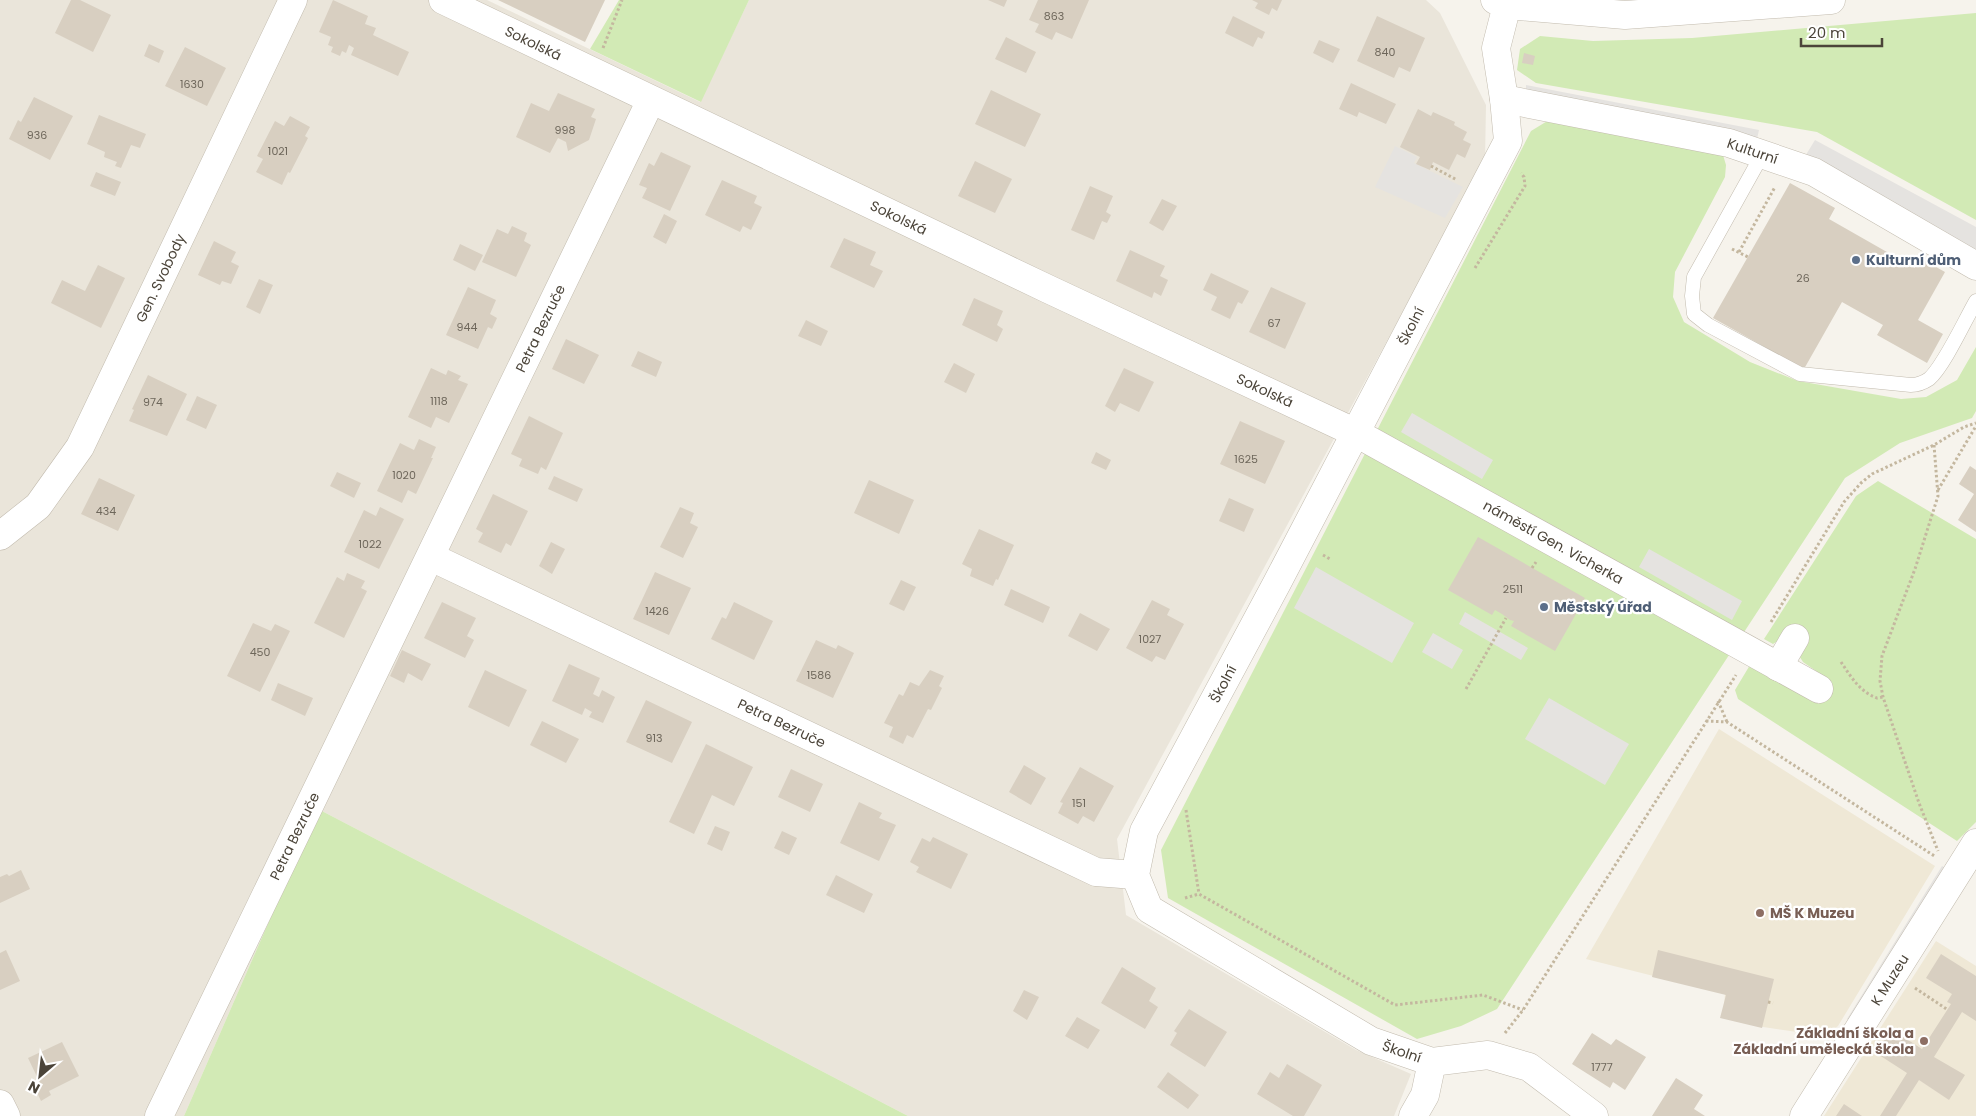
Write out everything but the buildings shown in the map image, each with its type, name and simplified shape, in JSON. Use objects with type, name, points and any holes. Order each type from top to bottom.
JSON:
[{"type":"street","name":"Gen. Svobody","points":[[0,536],[38,506],[80,447],[293,0]]},
{"type":"street","name":"Sokolská","points":[[442,0],[1039,284],[1356,432]]},
{"type":"street","points":[[1501,3],[1625,15],[1761,3],[1831,0]]},
{"type":"street","name":"Školní","points":[[1135,875],[1144,831],[1508,141],[1496,48],[1501,3]]},
{"type":"street","name":"Kulturní","points":[[1504,99],[1729,144],[1757,164],[1814,172],[1976,266]]},
{"type":"street","name":"Petra Bezruče","points":[[159,1116],[431,558],[651,100]]},
{"type":"street","name":"náměstí Gen. Vicherka","points":[[1356,432],[1818,689]]},
{"type":"street","name":"Petra Bezruče","points":[[431,558],[1096,872],[1135,875]]},
{"type":"street","points":[[1778,666],[1795,638]]},
{"type":"street","name":"K Muzeu","points":[[1804,1116],[1976,843]]},
{"type":"street","points":[[1135,875],[1149,909]]},
{"type":"street","name":"Školní","points":[[1149,909],[1371,1041],[1432,1062],[1488,1056],[1530,1067],[1594,1116]]},
{"type":"street","points":[[1414,1116],[1425,1095],[1432,1062]]},
{"type":"street","points":[[0,1104],[6,1116]]},
{"type":"lane","points":[[1757,164],[1694,277],[1692,296],[1694,314],[1708,325],[1800,374],[1911,385],[1920,384],[1930,378],[1939,368],[1976,302]]},
{"type":"path","points":[[592,71],[622,0]]},
{"type":"path","points":[[1748,257],[1738,252],[1776,185],[1757,164]]},
{"type":"path","points":[[1488,1056],[1523,1010],[1718,701],[1752,652],[1844,502],[1872,474],[1934,445],[1964,427],[1976,424]]},
{"type":"path","points":[[1938,490],[1976,424]]},
{"type":"path","points":[[1706,721],[1727,722],[1942,860],[1919,803],[1882,697],[1880,681],[1882,656],[1938,496],[1934,445]]},
{"type":"path","points":[[1466,689],[1506,618]]},
{"type":"path","points":[[1841,662],[1853,681],[1877,698],[1882,697]]},
{"type":"path","points":[[1718,701],[1727,722]]},
{"type":"path","points":[[1149,909],[1199,894],[1395,1005],[1483,995],[1523,1010]]},
{"type":"path","points":[[1894,974],[1948,1010]]},
{"type":"path","points":[[1768,1002],[1773,1003]]},
{"type":"shaded area","points":[[0,0],[487,0],[700,102],[749,0],[1426,0],[1440,13],[1486,105],[1485,160],[1117,839],[1126,915],[1356,1050],[1411,1074],[1394,1116],[908,1116],[318,809],[184,1116],[0,1116]]},
{"type":"shaded area","points":[[1526,85],[1759,130],[1756,143],[1526,95]]},
{"type":"shaded area","points":[[1815,140],[1976,227],[1976,255],[1804,158]]},
{"type":"shaded area","points":[[1395,146],[1417,157],[1414,163],[1463,187],[1445,218],[1375,187]]},
{"type":"shaded area","points":[[1412,413],[1493,460],[1482,479],[1401,432]]},
{"type":"shaded area","points":[[1649,549],[1742,601],[1732,620],[1639,567]]},
{"type":"shaded area","points":[[1316,567],[1414,623],[1392,663],[1294,608]]},
{"type":"shaded area","points":[[1465,612],[1528,648],[1521,660],[1459,624]]},
{"type":"shaded area","points":[[1433,633],[1463,650],[1452,669],[1422,652]]},
{"type":"shaded area","points":[[1549,698],[1629,744],[1605,785],[1525,739]]},
{"type":"shaded area","name":"MŠ K Muzeu","points":[[1719,729],[1935,866],[1838,1026],[1825,1036],[1763,1027],[1723,1018],[1725,994],[1586,959]]},
{"type":"shaded area","points":[[1942,866],[1953,872],[1857,1025],[1847,1019]]},
{"type":"shaded area","name":"Základní škola a Základní umělecká škola","points":[[1936,941],[1976,966],[1976,1116],[1824,1116]]},
{"type":"green space","points":[[619,0],[749,0],[701,102],[590,49]]},
{"type":"green space","points":[[1976,13],[1976,220],[1817,132],[1536,83],[1517,70],[1520,49],[1540,36],[1593,41],[1692,38]]},
{"type":"green space","points":[[1549,120],[1723,155],[1726,165],[1725,177],[1675,272],[1673,297],[1684,322],[1750,362],[1798,381],[1901,399],[1926,397],[1957,380],[1976,347],[1976,411],[1972,418],[1900,443],[1845,478],[1497,1009],[1461,1026],[1417,1039],[1168,898],[1161,850],[1531,131]]},
{"type":"green space","points":[[1878,481],[1976,539],[1976,822],[1957,841],[1738,699],[1735,690],[1750,665],[1819,704],[1832,682],[1803,662],[1798,654],[1779,640],[1773,644],[1764,639],[1856,496]]},
{"type":"green space","points":[[318,809],[908,1116],[184,1116]]},
{"type":"place","name":"Kulturní dům","points":[[1856,260]]},
{"type":"place","name":"Městský úřad","points":[[1544,607]]},
{"type":"place","name":"MŠ K Muzeu","points":[[1760,913]]},
{"type":"place","name":"Základní škola a Základní umělecká škola","points":[[1924,1041]]}]
